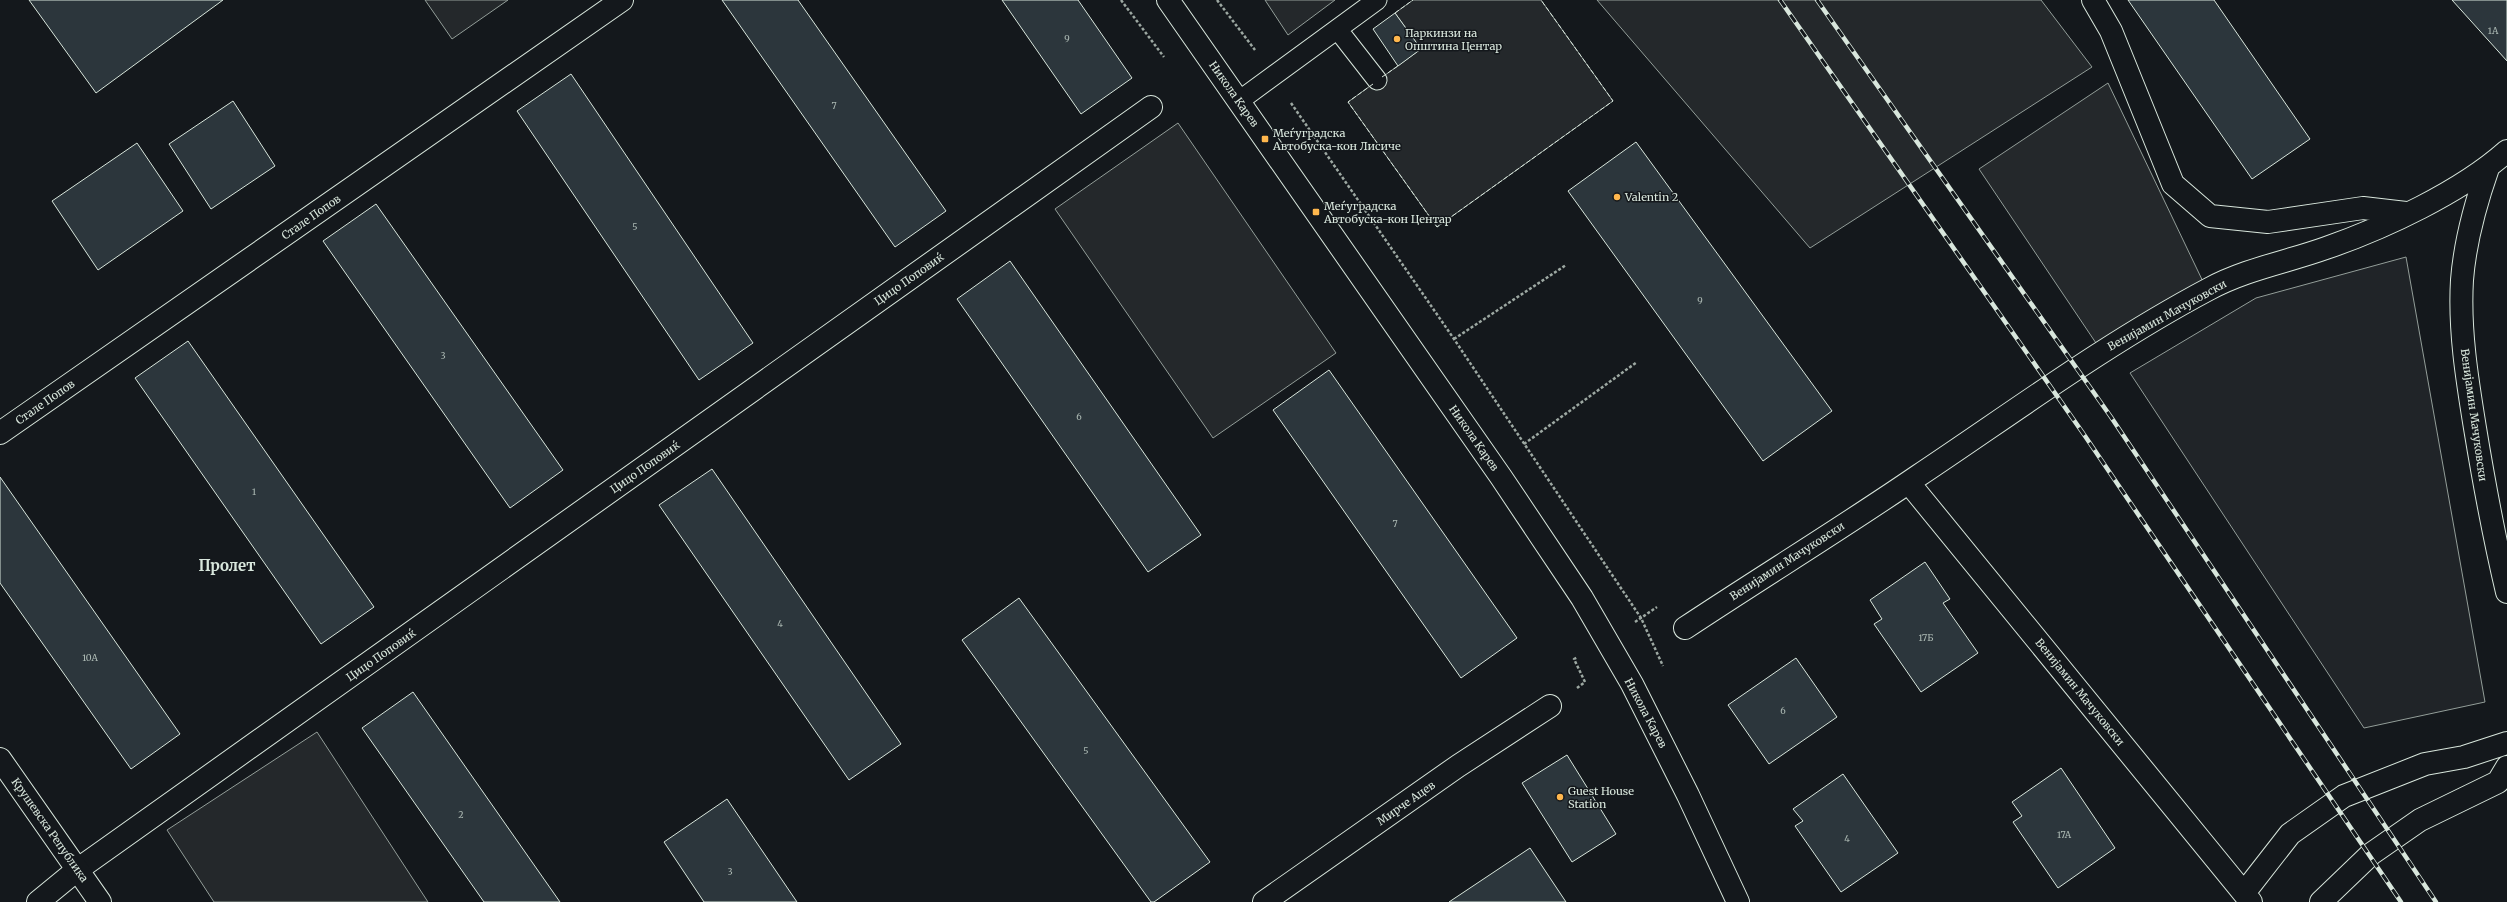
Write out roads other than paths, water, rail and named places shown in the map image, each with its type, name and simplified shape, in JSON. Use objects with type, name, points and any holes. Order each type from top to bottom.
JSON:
[{"type":"street","name":"Стале Попов","points":[[0,433],[622,0]]},
{"type":"street","name":"Никола Карев","points":[[1168,0],[1501,477],[1582,598],[1632,684],[1688,795],[1738,902]]},
{"type":"street","points":[[2093,0],[2111,31],[2173,184],[2210,216],[2268,222],[2363,208],[2406,213]]},
{"type":"street","name":"Цицо Поповиќ","points":[[77,870],[1151,107]]},
{"type":"street","name":"Венијамин Мачуковски","points":[[1685,628],[1909,483],[2116,343],[2207,290],[2268,265],[2326,249],[2406,213],[2488,168],[2507,151]]},
{"type":"street","name":"Венијамин Мачуковски","points":[[2488,168],[2475,205],[2467,243],[2462,280],[2462,322],[2468,385],[2480,460],[2494,540],[2507,592]]},
{"type":"street","name":"Венијамин Мачуковски","points":[[1909,483],[2247,897]]},
{"type":"street","name":"Мирче Ацев","points":[[1264,902],[1458,766],[1550,706]]},
{"type":"street","points":[[2247,897],[2290,834],[2344,796],[2425,764],[2464,757],[2507,743]]},
{"type":"street","name":"Крушевска Република","points":[[0,759],[100,902]]},
{"type":"street","points":[[2321,902],[2371,854],[2420,820],[2498,782],[2507,767]]},
{"type":"street","points":[[38,902],[77,870]]},
{"type":"lane","points":[[1239,101],[1377,0]]},
{"type":"lane","points":[[1338,30],[1378,80]]},
{"type":"railway","points":[[1780,0],[2085,436],[2401,902]]},
{"type":"railway","points":[[1817,0],[2111,417],[2436,902]]},
{"type":"place","name":"Паркинзи на Општина Центар","points":[[1397,39]]},
{"type":"place","name":"Меѓуградска Автобуска-кон Лисиче","points":[[1265,139]]},
{"type":"place","name":"Valentin 2","points":[[1617,197]]},
{"type":"place","name":"Меѓуградска Автобуска-кон Центар","points":[[1316,212]]},
{"type":"place","name":"Guest House Station","points":[[1560,797]]},
{"type":"district","name":"Пролет","points":[[227,566]]}]
